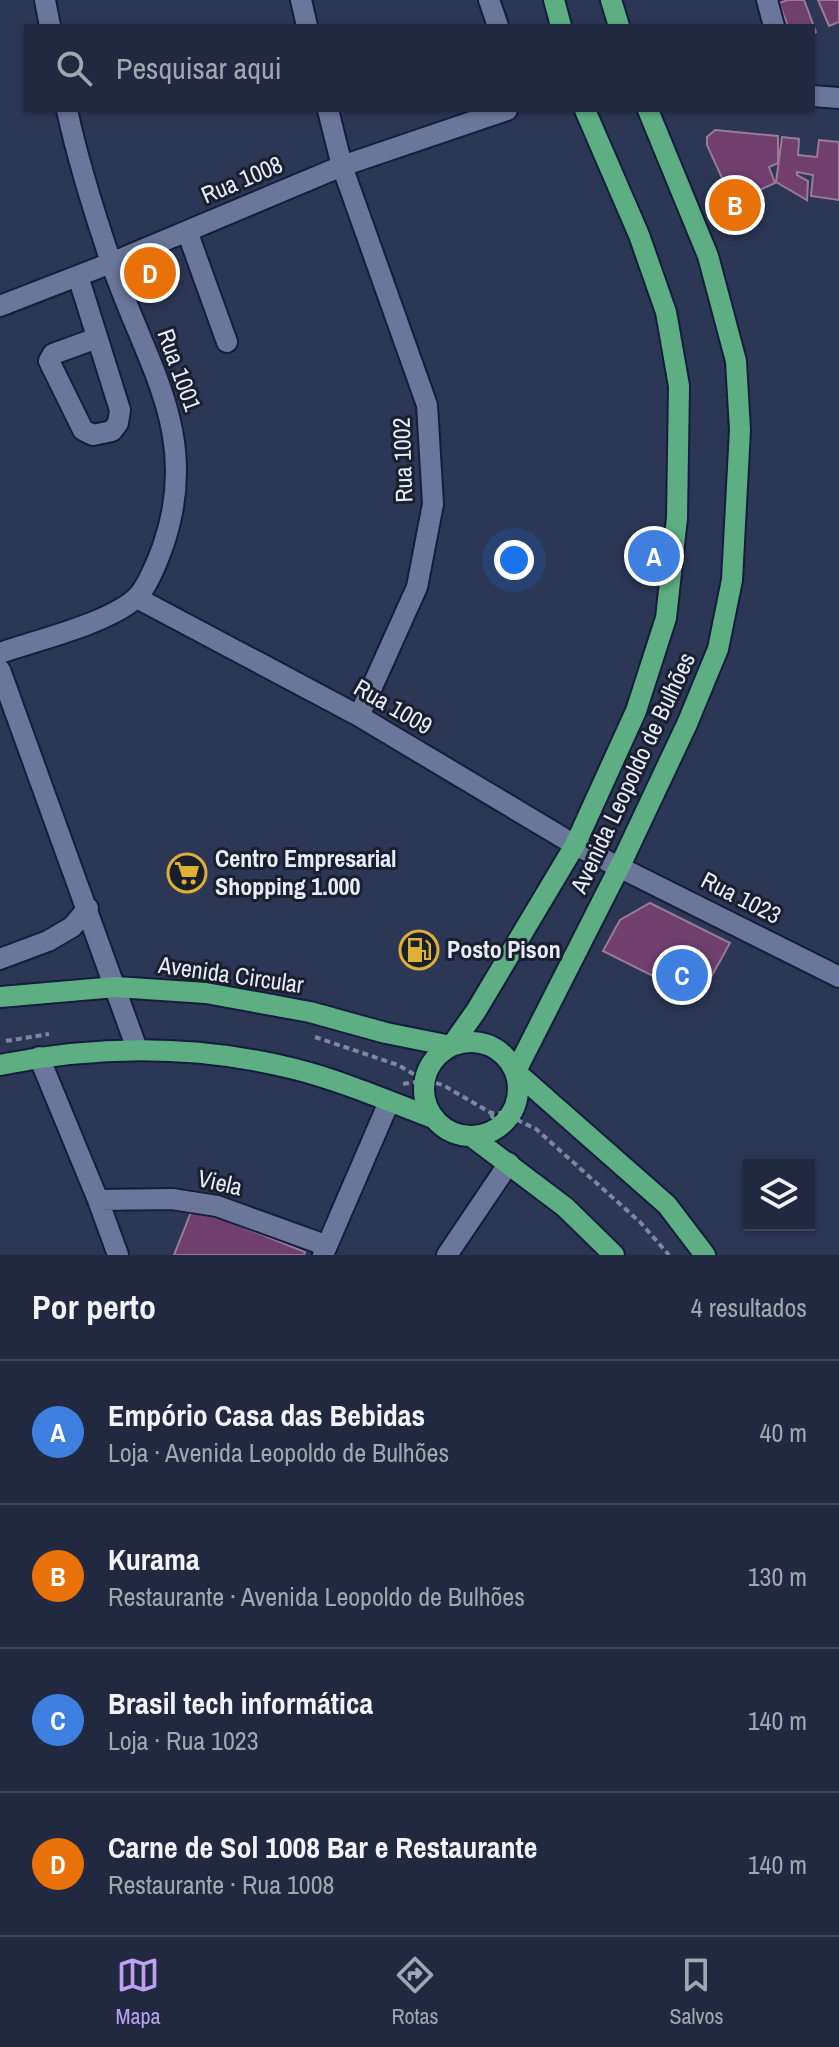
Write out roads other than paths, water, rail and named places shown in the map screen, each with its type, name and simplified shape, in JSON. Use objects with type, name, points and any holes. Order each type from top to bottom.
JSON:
[{"type":"main road","points":[[554,0],[560,24]]},
{"type":"main road","points":[[611,0],[618,24]]},
{"type":"main road","name":"Avenida Leopoldo de Bulhões","points":[[433,1118],[427,1106],[424,1080],[433,1060],[452,1045],[476,1011],[575,845],[636,711],[666,618],[677,518],[679,386],[666,312],[639,235],[586,112]]},
{"type":"main road","name":"Avenida Leopoldo de Bulhões","points":[[516,1072],[620,866],[687,724],[718,649],[732,580],[740,430],[736,361],[708,256],[649,112]]},
{"type":"main road","name":"Avenida Circular","points":[[0,997],[116,987],[206,993],[310,1012],[386,1033],[452,1045],[467,1041],[483,1043],[497,1048],[508,1058],[516,1072]]},
{"type":"main road","points":[[0,1065],[39,1057],[137,1049],[215,1053],[298,1070],[433,1118],[444,1128],[471,1136],[497,1129],[501,1115],[517,1103],[519,1088],[516,1072]]},
{"type":"main road","points":[[516,1072],[667,1205],[705,1255]]},
{"type":"main road","points":[[471,1136],[565,1207],[614,1255]]},
{"type":"street","points":[[45,0],[50,24]]},
{"type":"street","points":[[301,0],[307,24]]},
{"type":"street","points":[[489,0],[497,24]]},
{"type":"street","points":[[767,0],[773,24]]},
{"type":"street","points":[[815,96],[839,98]]},
{"type":"street","name":"Rua 1001","points":[[68,112],[111,263],[172,418],[177,457],[171,523],[158,560],[137,598]]},
{"type":"street","name":"Rua 1002","points":[[328,112],[342,166],[427,405],[433,504],[417,587],[359,716]]},
{"type":"street","name":"Rua 1008","points":[[0,306],[342,166],[501,112]]},
{"type":"street","points":[[187,231],[227,342]]},
{"type":"street","points":[[78,276],[120,410],[118,423],[112,431],[93,435],[83,430],[49,361],[53,354],[97,338]]},
{"type":"street","points":[[0,653],[104,617],[137,598]]},
{"type":"street","name":"Rua 1009","points":[[137,598],[359,716],[575,845],[620,866]]},
{"type":"street","points":[[0,670],[137,1049]]},
{"type":"street","name":"Rua 1023","points":[[620,866],[839,977]]},
{"type":"street","points":[[0,959],[48,941],[72,927],[88,908]]},
{"type":"street","points":[[39,1057],[118,1255]]},
{"type":"street","name":"Viela","points":[[98,1200],[172,1199],[217,1206],[324,1250],[389,1102]]},
{"type":"street","points":[[447,1255],[509,1163]]},
{"type":"place","name":"Kurama","points":[[735,205]]},
{"type":"place","name":"Carne de Sol 1008 Bar e Restaurante","points":[[150,273]]},
{"type":"place","name":"Empório Casa das Bebidas","points":[[654,556]]},
{"type":"place","name":"Centro Empresarial Shopping 1.000","points":[[187,873]]},
{"type":"place","name":"Posto Pison","points":[[419,950]]},
{"type":"place","name":"Brasil tech informática","points":[[682,975]]}]
